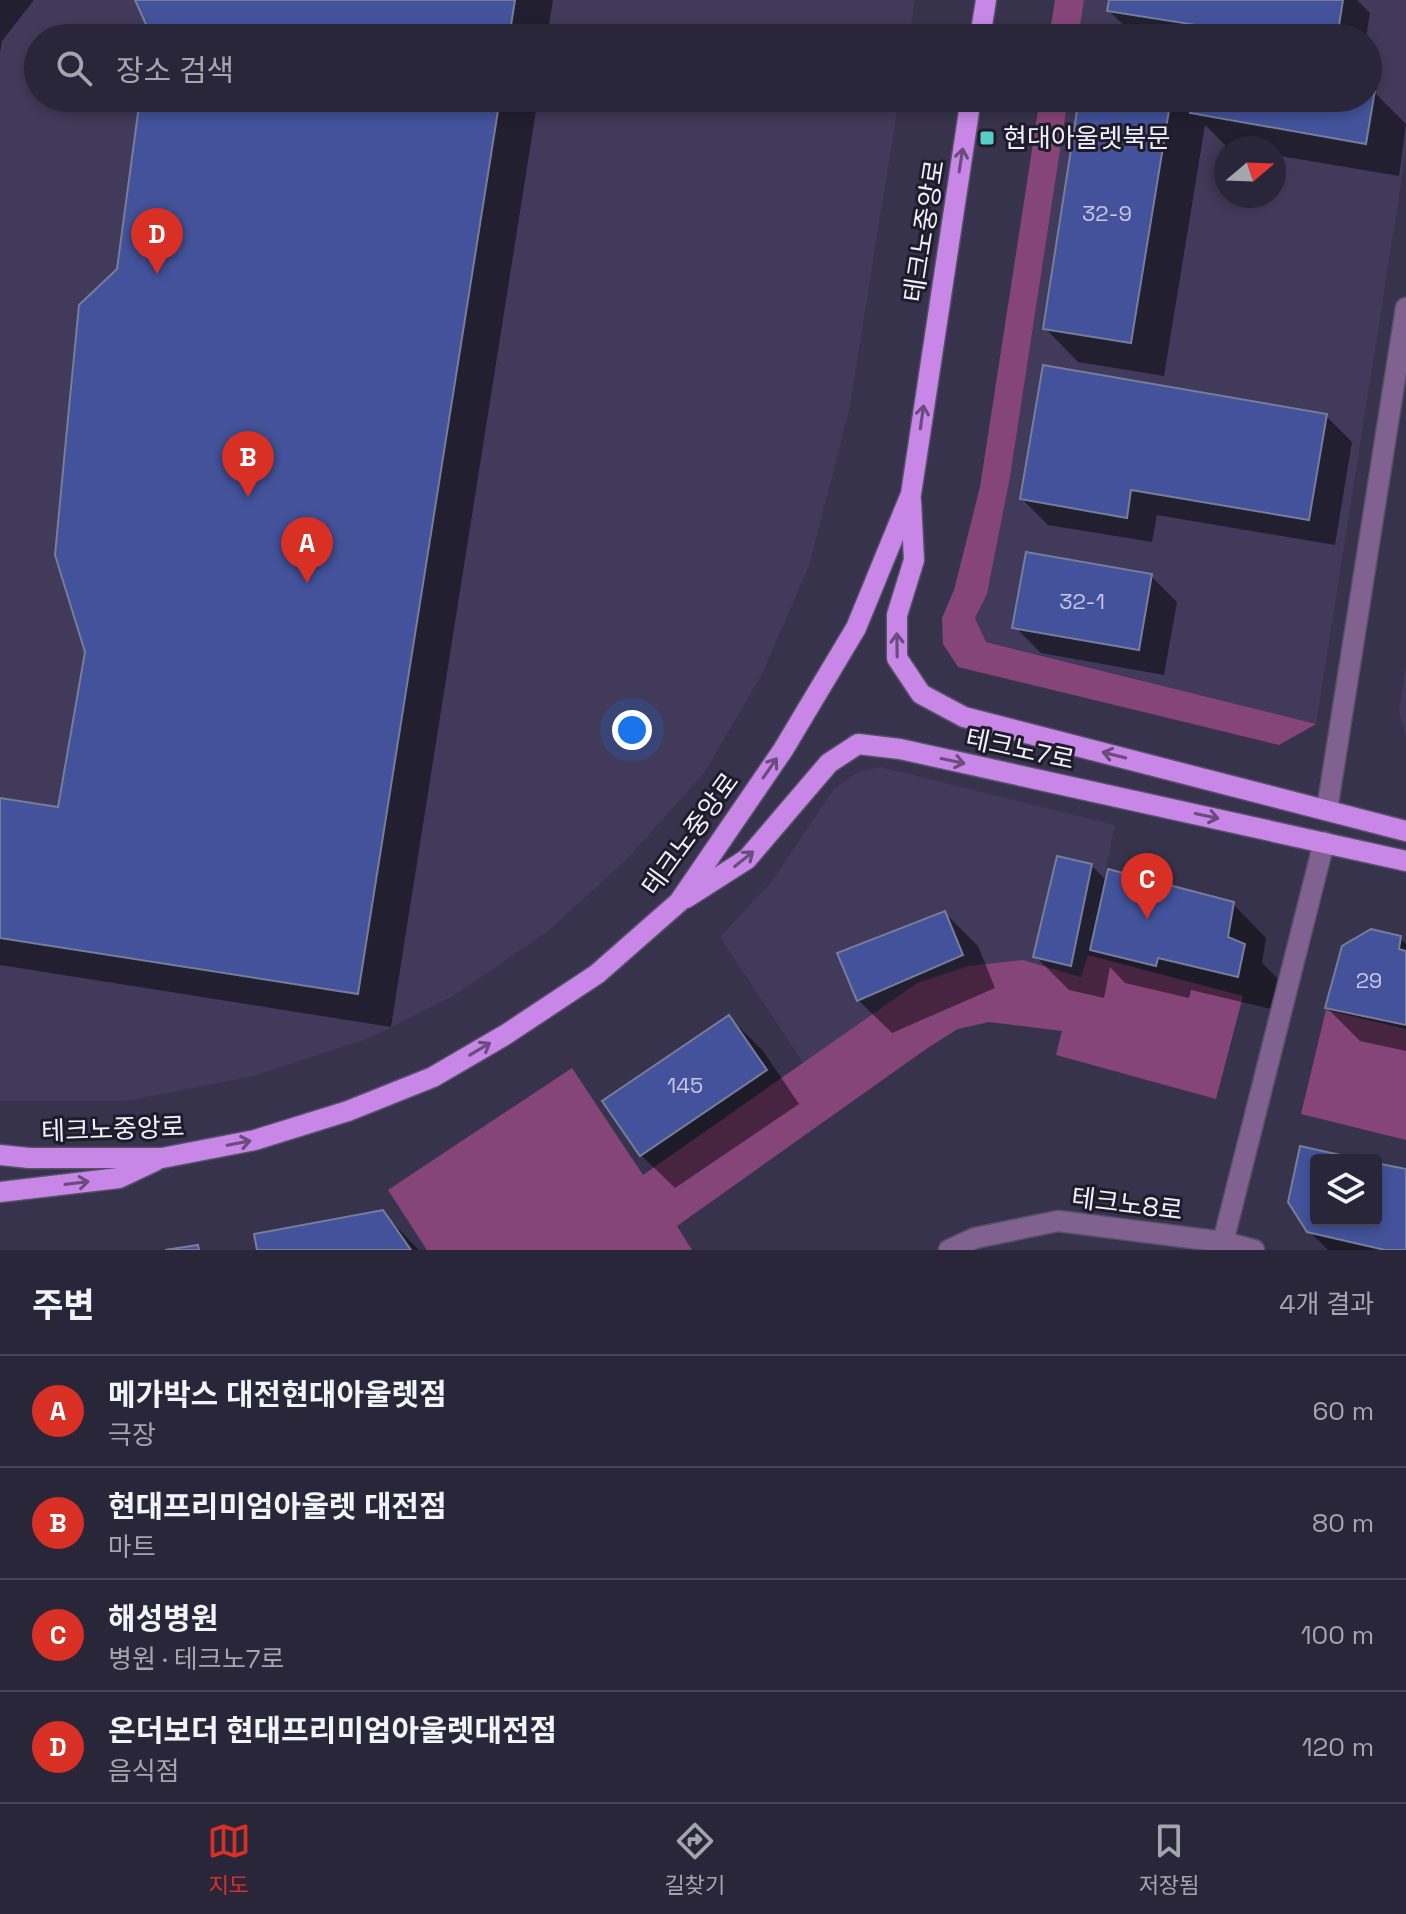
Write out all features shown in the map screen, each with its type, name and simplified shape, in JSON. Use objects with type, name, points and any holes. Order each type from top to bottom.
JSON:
[{"type":"main road","points":[[982,24],[986,0]]},
{"type":"main road","name":"테크노중앙로","points":[[0,1155],[29,1158],[162,1158],[255,1140],[348,1111],[433,1077],[597,974],[679,902],[783,750],[856,628],[911,494],[969,112]]},
{"type":"main road","name":"테크노7로","points":[[911,494],[914,560],[897,615],[897,658],[921,694],[964,717],[1406,831]]},
{"type":"main road","name":"테크노7로","points":[[679,902],[747,859],[829,763],[858,744],[900,749],[1406,861]]},
{"type":"main road","points":[[0,1192],[119,1178],[162,1158]]},
{"type":"street","points":[[1327,810],[1406,308]]},
{"type":"street","points":[[1223,1242],[1324,842]]},
{"type":"street","name":"테크노8로","points":[[949,1250],[975,1238],[1058,1221],[1223,1242],[1254,1250]]},
{"type":"shaded area","points":[[0,0],[915,0],[911,24],[24,24],[24,112],[897,112],[849,411],[809,566],[762,674],[704,773],[626,860],[547,932],[453,996],[372,1037],[254,1076],[126,1101],[0,1101]]},
{"type":"shaded area","points":[[1055,0],[1084,0],[1080,24],[1051,24]]},
{"type":"shaded area","points":[[1084,0],[1406,0],[1406,152],[1316,724],[985,641],[975,617],[987,594],[1010,477],[1066,112],[1382,112],[1382,24],[1080,24]]},
{"type":"shaded area","points":[[1038,112],[1066,112],[1010,477],[987,594],[975,618],[986,642],[1316,724],[1279,745],[958,667],[943,644],[942,618],[954,590],[980,487]]},
{"type":"shaded area","points":[[1406,665],[1406,737],[1399,712]]},
{"type":"shaded area","points":[[880,767],[1115,825],[1088,955],[1082,977],[1023,960],[968,966],[917,983],[804,1064],[720,937],[772,881],[834,789],[858,772]]},
{"type":"shaded area","points":[[1088,955],[1243,996],[1216,1099],[1056,1055],[1062,1031],[989,1022],[958,1029],[929,1047],[677,1226],[692,1250],[427,1250],[388,1190],[572,1068],[643,1175],[917,983],[968,966],[1023,960],[1081,977]]},
{"type":"shaded area","points":[[1326,1010],[1406,1029],[1406,1140],[1301,1114]]},
{"type":"building","points":[[135,0],[515,0],[511,24],[146,24]]},
{"type":"building","points":[[1109,0],[1343,0],[1339,24],[1189,24],[1107,11]]},
{"type":"building","points":[[138,112],[498,112],[358,994],[0,938],[0,798],[58,807],[85,652],[55,555],[79,305],[117,269]]},
{"type":"building","points":[[1077,112],[1169,112],[1131,343],[1043,329]]},
{"type":"building","points":[[1190,112],[1371,112],[1366,144]]},
{"type":"building","points":[[1043,365],[1327,414],[1309,520],[1131,490],[1127,518],[1020,499]]},
{"type":"building","points":[[1026,552],[1152,574],[1139,650],[1012,628]]},
{"type":"building","points":[[1057,856],[1092,864],[1071,966],[1033,957]]},
{"type":"building","points":[[1108,869],[1234,902],[1228,937],[1245,944],[1238,977],[1158,958],[1156,966],[1090,950]]},
{"type":"building","points":[[945,911],[963,955],[857,1001],[837,953]]},
{"type":"building","points":[[1371,929],[1401,936],[1399,949],[1406,951],[1406,1025],[1325,1008],[1342,946]]},
{"type":"building","points":[[729,1015],[767,1070],[640,1156],[602,1101]]},
{"type":"building","points":[[1300,1146],[1336,1154],[1310,1154],[1310,1226],[1382,1226],[1382,1164],[1406,1169],[1406,1250],[1385,1250],[1307,1232],[1288,1202]]},
{"type":"building","points":[[383,1210],[411,1250],[257,1250],[254,1234]]},
{"type":"building","points":[[198,1245],[199,1250],[165,1250]]},
{"type":"place","name":"현대아울렛북문","points":[[987,138]]},
{"type":"place","name":"온더보더 현대프리미엄아울렛대전점","points":[[157,274]]},
{"type":"place","name":"현대프리미엄아울렛 대전점","points":[[248,497]]},
{"type":"place","name":"메가박스 대전현대아울렛점","points":[[307,583]]},
{"type":"place","name":"해성병원","points":[[1147,919]]}]
